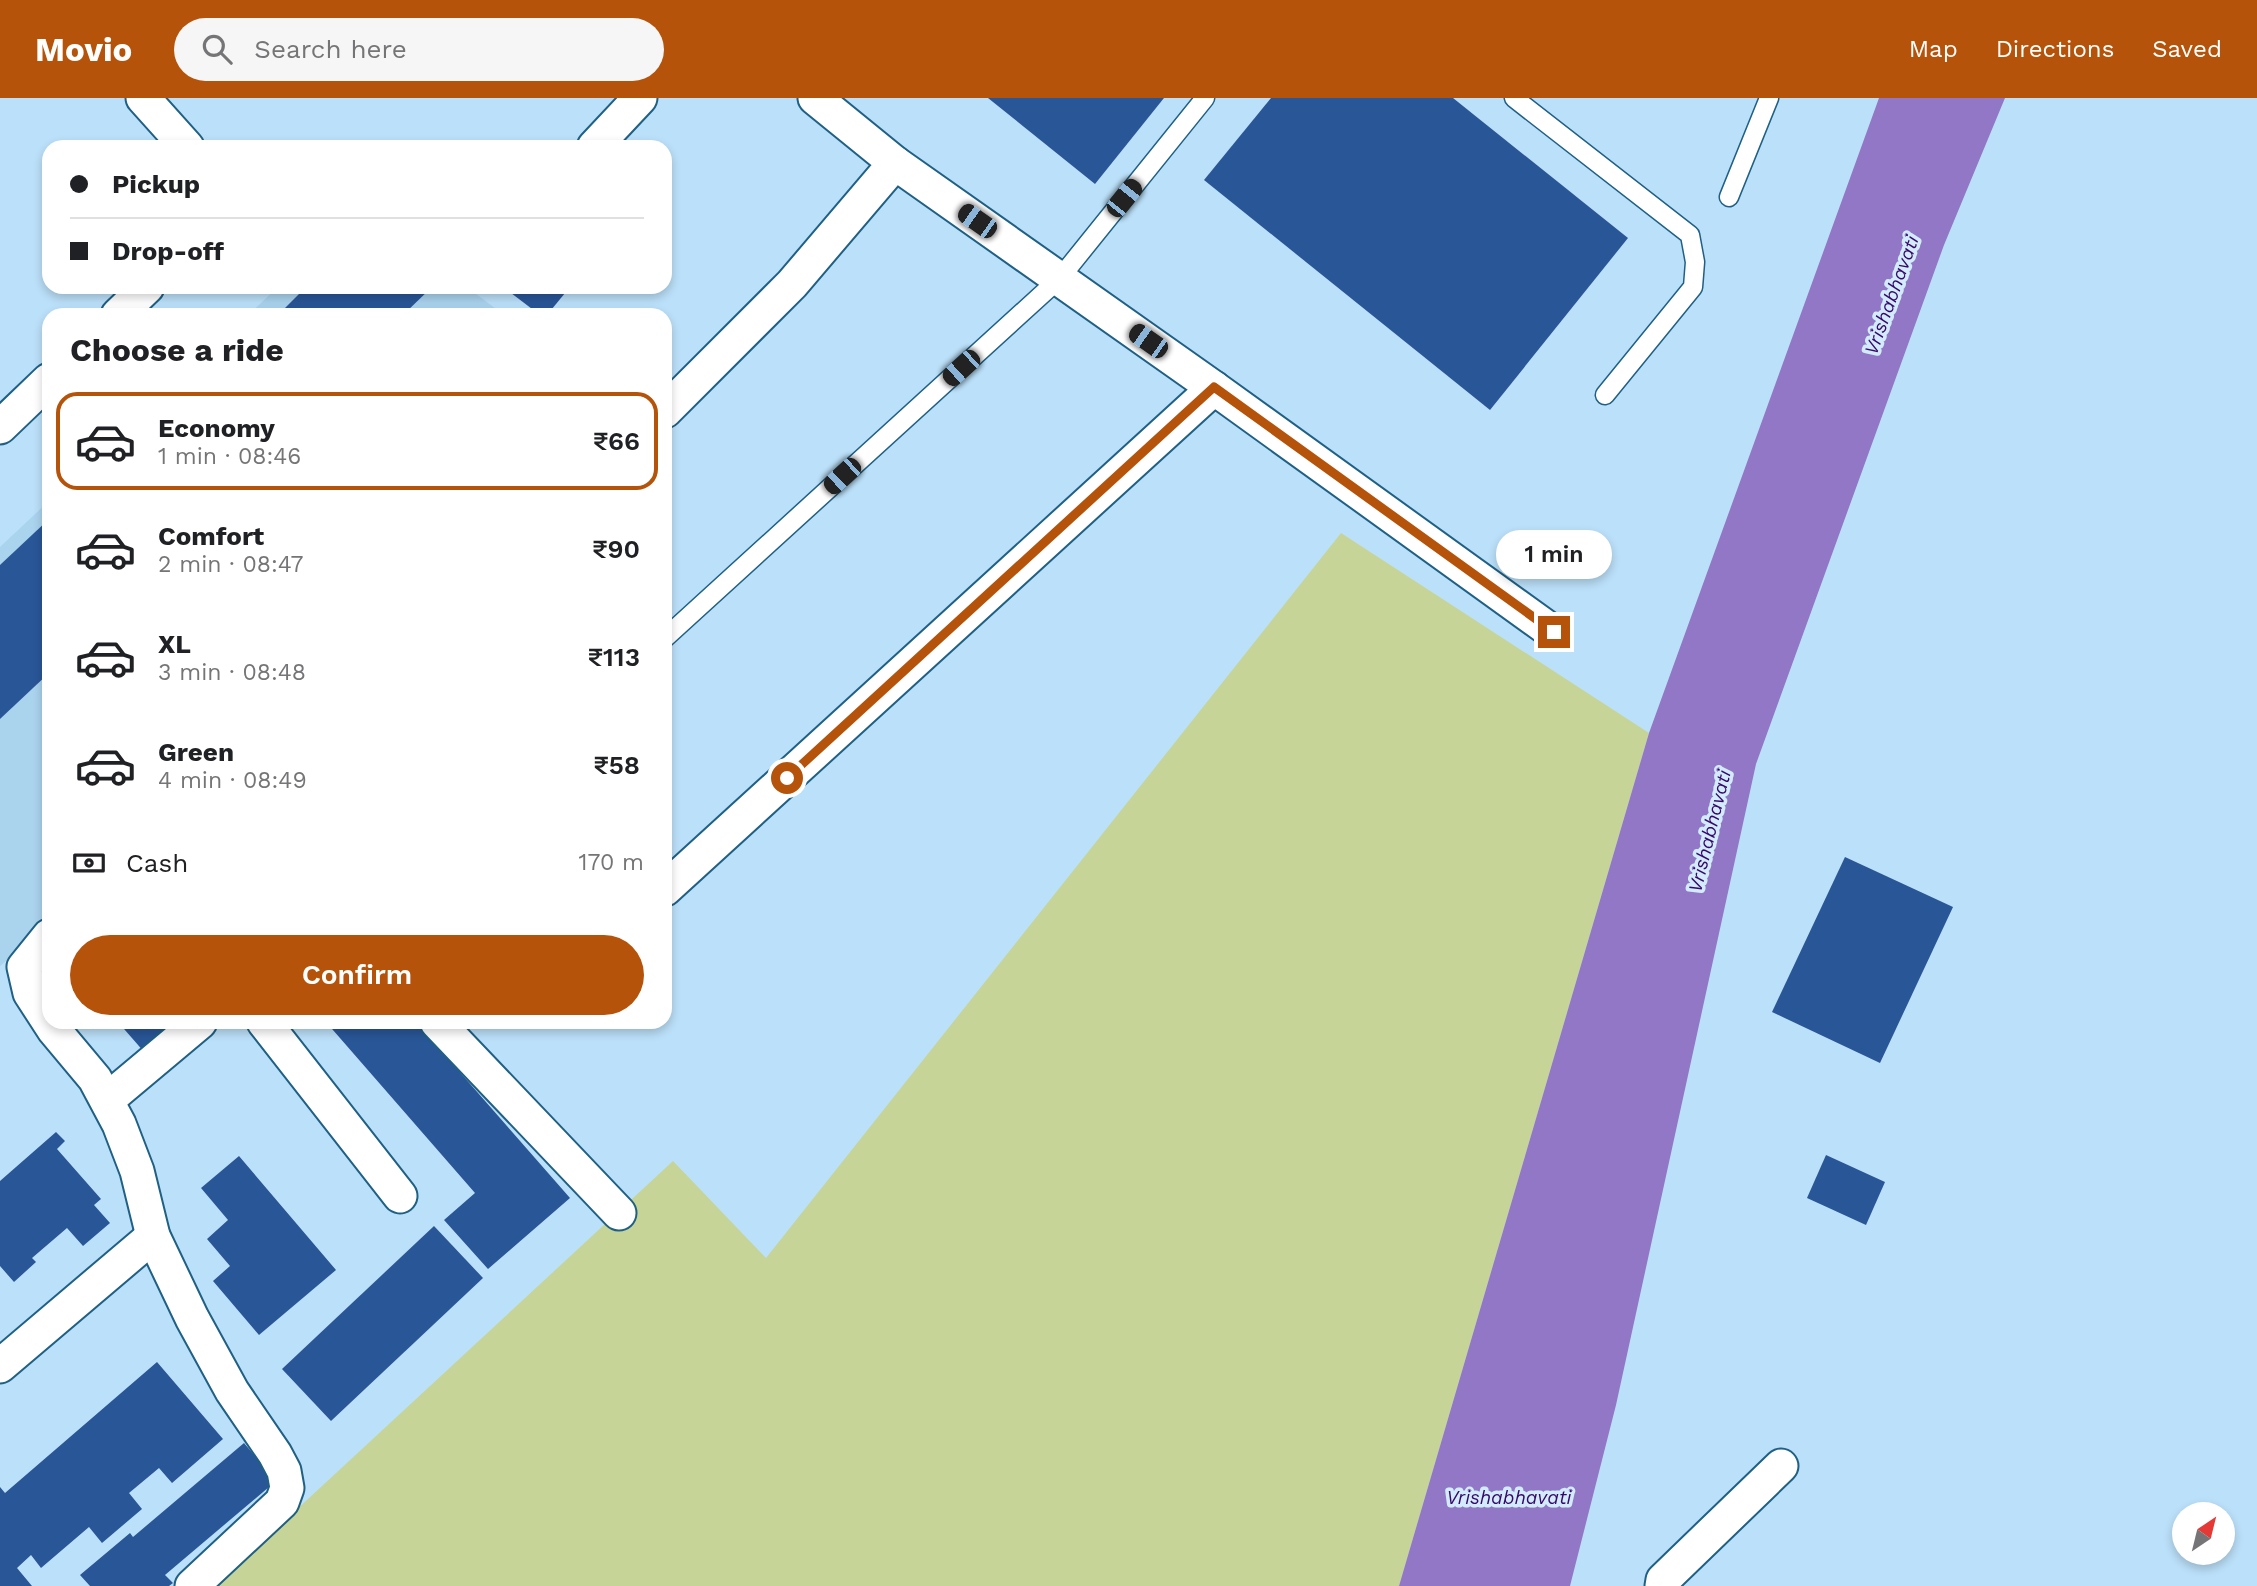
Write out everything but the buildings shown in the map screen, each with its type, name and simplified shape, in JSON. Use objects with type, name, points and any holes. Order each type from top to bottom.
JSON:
[{"type":"street","points":[[143,98],[181,140]]},
{"type":"street","points":[[601,140],[640,98]]},
{"type":"street","points":[[815,98],[895,163],[1214,387],[1554,632]]},
{"type":"street","points":[[672,404],[792,284],[895,163]]},
{"type":"street","points":[[126,308],[140,294]]},
{"type":"street","points":[[0,427],[42,387]]},
{"type":"street","points":[[672,883],[1214,387]]},
{"type":"street","points":[[42,944],[23,967],[30,993],[42,1012]]},
{"type":"street","points":[[53,1029],[95,1079],[107,1100],[138,1171],[153,1236],[192,1318],[232,1391],[284,1471],[288,1488],[282,1502],[192,1586]]},
{"type":"street","points":[[107,1100],[192,1029]]},
{"type":"street","points":[[269,1029],[400,1196]]},
{"type":"street","points":[[444,1029],[619,1213]]},
{"type":"street","points":[[0,1366],[153,1236]]},
{"type":"street","points":[[1662,1586],[1662,1580],[1781,1466]]},
{"type":"lane","points":[[672,632],[1059,278],[1205,98]]},
{"type":"lane","points":[[1514,98],[1690,235],[1695,262],[1693,287],[1605,396]]},
{"type":"lane","points":[[1729,197],[1769,98]]},
{"type":"shaded area","points":[[270,294],[476,294],[495,308],[256,308]]},
{"type":"shaded area","points":[[42,508],[42,930],[0,966],[0,547]]},
{"type":"green space","points":[[1341,533],[1649,733],[1399,1586],[214,1586],[673,1161],[766,1258]]},
{"type":"water","name":"Vrishabhavati","points":[[1879,98],[2005,98],[1944,245],[1756,764],[1616,1405],[1570,1586],[1399,1586],[1649,733]]},
{"type":"route","points":[[787,778],[1214,387],[1554,632]]}]
